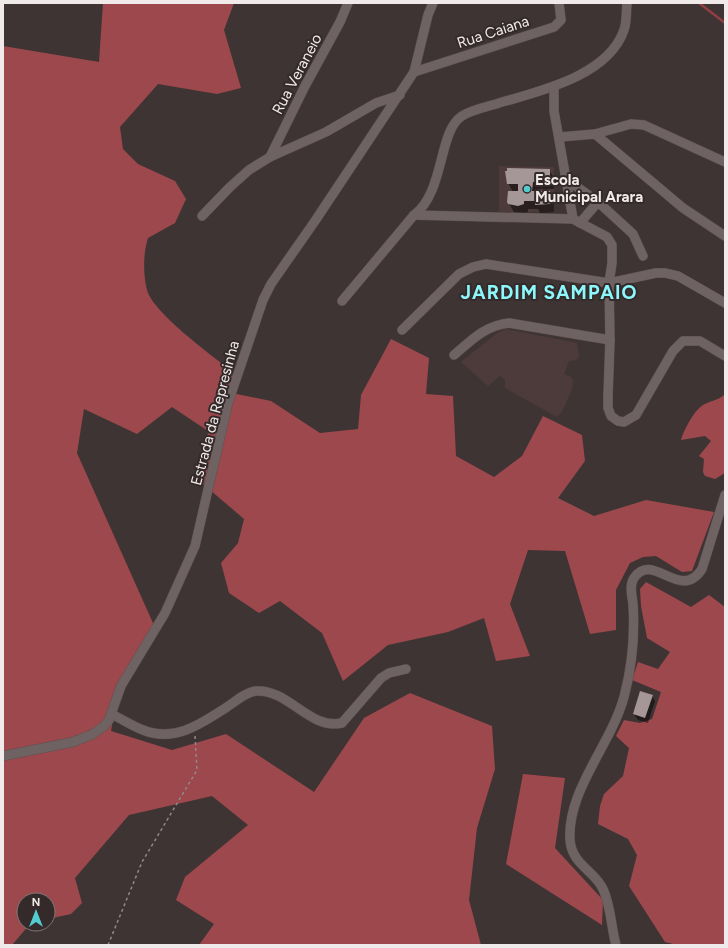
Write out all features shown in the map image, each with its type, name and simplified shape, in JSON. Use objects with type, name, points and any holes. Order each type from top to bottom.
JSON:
[{"type":"street","name":"Rua Veraneio","points":[[270,157],[305,86],[340,22],[348,3]]},
{"type":"street","name":"Estrada da Represinha","points":[[3,756],[73,742],[93,734],[104,726],[111,714],[121,686],[130,669],[153,636],[165,614],[195,546],[228,403],[263,300],[271,284],[400,95],[414,72],[428,15],[433,3]]},
{"type":"street","name":"Rua Caiana","points":[[414,72],[554,27],[561,20],[559,3]]},
{"type":"street","points":[[342,301],[414,215],[422,208],[433,187],[452,128],[458,119],[469,112],[554,86],[582,73],[614,49],[624,30],[627,3]]},
{"type":"street","points":[[554,86],[554,111],[560,137],[566,179],[577,221]]},
{"type":"street","points":[[202,216],[249,170],[270,157],[326,132],[376,103],[400,95]]},
{"type":"street","points":[[560,137],[595,134],[631,124],[644,125],[725,162]]},
{"type":"street","points":[[595,134],[683,208],[724,232]]},
{"type":"street","points":[[566,179],[598,202],[633,234],[643,256]]},
{"type":"street","points":[[577,221],[598,202]]},
{"type":"street","points":[[414,215],[577,221],[607,237],[612,245],[612,262],[609,283],[610,340],[608,408],[612,416],[618,421],[624,422],[636,415],[673,351],[684,341],[700,341],[725,356]]},
{"type":"street","points":[[402,330],[460,274],[473,267],[486,264],[609,283],[656,273],[665,273],[678,276],[725,303]]},
{"type":"street","points":[[454,355],[487,328],[495,324],[509,323],[610,340]]},
{"type":"street","points":[[616,945],[606,896],[598,881],[576,860],[573,852],[570,828],[574,807],[624,698],[632,658],[633,611],[631,588],[633,579],[641,570],[646,569],[653,570],[679,581],[696,578],[702,569],[725,495]]},
{"type":"street","points":[[111,714],[144,731],[155,734],[175,734],[195,727],[251,692],[265,691],[280,697],[318,721],[328,724],[342,723],[381,678],[389,673],[406,669]]},
{"type":"path","points":[[108,945],[142,862],[197,770],[195,727]]},
{"type":"shaded area","points":[[103,3],[234,3],[224,30],[241,88],[217,94],[158,84],[120,127],[123,149],[138,164],[175,181],[186,199],[175,223],[148,238],[144,264],[147,290],[152,300],[172,322],[199,346],[234,373],[227,392],[271,401],[320,433],[358,429],[361,395],[391,339],[429,358],[426,394],[453,396],[456,456],[494,477],[522,456],[543,416],[582,435],[585,461],[558,498],[594,516],[646,500],[714,512],[692,571],[682,572],[656,556],[643,557],[630,563],[616,590],[616,630],[590,634],[565,551],[528,550],[510,604],[530,656],[496,661],[484,618],[448,632],[388,645],[343,681],[322,633],[280,601],[259,613],[229,593],[221,563],[238,543],[244,519],[203,484],[208,431],[172,407],[137,434],[84,409],[77,453],[157,632],[117,695],[111,731],[172,750],[226,734],[314,792],[364,718],[410,693],[492,726],[495,769],[477,828],[469,900],[481,945],[199,945],[214,924],[176,900],[185,877],[248,825],[212,796],[129,815],[75,878],[82,903],[71,914],[56,917],[56,892],[16,892],[16,932],[23,932],[12,945],[3,945],[3,46],[99,62]]},
{"type":"shaded area","name":"Escola Municipal Arara","points":[[499,166],[554,167],[554,212],[499,212]]},
{"type":"shaded area","points":[[506,329],[577,343],[579,357],[577,360],[569,361],[564,374],[571,377],[573,381],[572,389],[563,410],[557,417],[505,388],[505,380],[500,376],[488,386],[461,362],[497,333]]},
{"type":"shaded area","points":[[725,394],[725,473],[715,479],[705,476],[703,472],[704,459],[699,456],[711,441],[705,436],[681,440],[687,425],[697,410],[701,406],[718,399]]},
{"type":"shaded area","points":[[646,582],[691,607],[709,595],[725,607],[725,945],[677,945],[665,942],[629,886],[637,855],[628,839],[598,824],[600,806],[604,794],[623,776],[629,748],[616,736],[624,720],[640,723],[652,719],[661,692],[632,680],[638,662],[658,669],[670,652],[647,638],[641,606],[640,589]]},
{"type":"shaded area","points":[[523,774],[565,778],[555,848],[603,900],[602,925],[506,864]]},
{"type":"building","points":[[507,168],[550,169],[550,182],[533,182],[532,191],[550,191],[550,204],[535,205],[535,201],[524,201],[524,204],[518,206],[508,204],[508,191],[518,191],[518,184],[507,184],[505,171],[507,171]]},
{"type":"building","points":[[640,691],[653,695],[645,718],[633,714]]},
{"type":"waterway","points":[[699,3],[725,23]]},
{"type":"place","name":"Escola Municipal Arara","points":[[527,189]]},
{"type":"district","name":"JARDIM SAMPAIO","points":[[549,292]]}]
